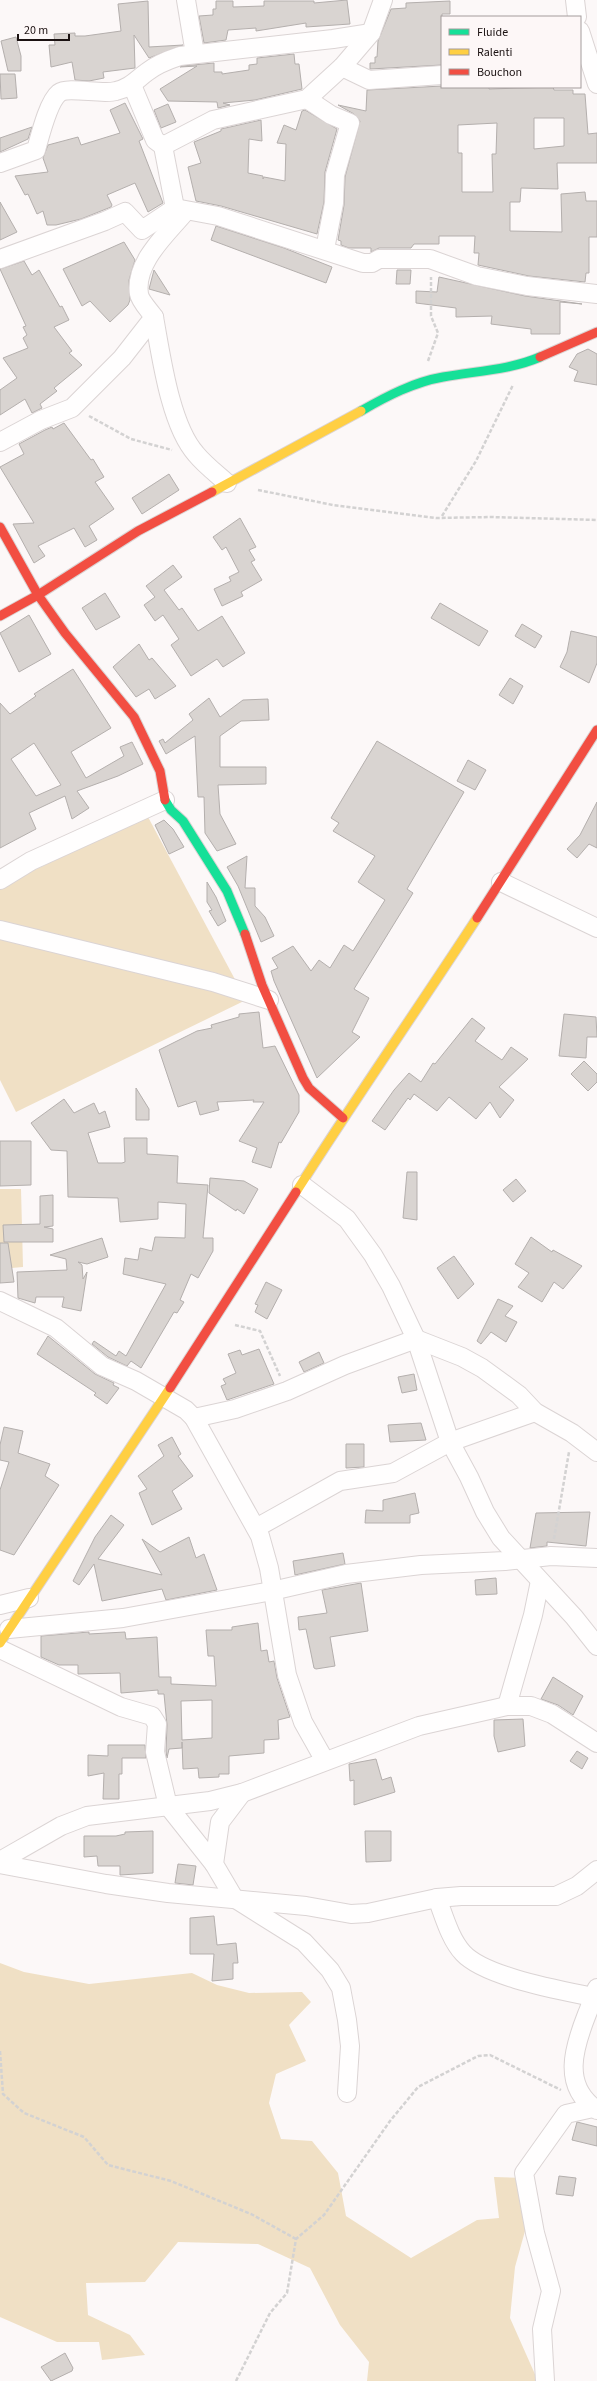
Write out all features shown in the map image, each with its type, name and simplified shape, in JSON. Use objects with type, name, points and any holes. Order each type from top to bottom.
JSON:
[{"type":"street","points":[[186,0],[195,54]]},
{"type":"street","points":[[163,146],[213,120],[307,99],[342,67],[371,32],[383,0]]},
{"type":"street","points":[[575,0],[577,16]]},
{"type":"street","points":[[0,163],[36,150],[51,104],[58,94],[64,90],[101,94],[132,85],[146,72],[163,61],[195,54],[241,50],[371,32]]},
{"type":"street","points":[[581,34],[591,74]]},
{"type":"street","points":[[342,67],[369,80],[441,75]]},
{"type":"street","points":[[132,85],[155,140],[163,146],[181,209]]},
{"type":"street","points":[[307,99],[331,115],[350,123],[335,175],[334,203],[325,249]]},
{"type":"street","points":[[181,209],[149,256],[139,281],[139,296],[154,317],[169,392],[178,421],[195,453],[227,483]]},
{"type":"street","points":[[0,259],[105,221],[125,212],[142,230],[181,209],[218,216],[325,249],[338,256],[363,262],[372,263],[379,259],[430,259],[477,276],[527,286],[597,294]]},
{"type":"street","points":[[0,442],[41,420],[72,408],[122,358],[154,317]]},
{"type":"street","points":[[0,616],[38,595],[138,531],[303,444],[375,403],[412,385],[469,371],[523,364],[597,332]]},
{"type":"street","points":[[0,527],[38,595],[65,633],[134,717],[160,771],[165,800],[171,810],[183,820],[227,892],[250,944],[269,1000],[309,1088],[343,1118]]},
{"type":"street","points":[[4,1636],[215,1321],[343,1118],[387,1056],[501,882],[597,730]]},
{"type":"street","points":[[0,880],[31,861],[165,800]]},
{"type":"street","points":[[501,882],[597,928]]},
{"type":"street","points":[[0,930],[214,982],[269,1000]]},
{"type":"street","points":[[302,1185],[347,1219],[373,1255],[391,1286],[416,1339],[450,1442],[469,1477],[484,1512],[501,1538],[597,1646]]},
{"type":"street","points":[[0,1301],[56,1328],[102,1366],[136,1381],[186,1410],[194,1418],[256,1528],[269,1568],[287,1675],[309,1734],[324,1760]]},
{"type":"street","points":[[194,1418],[235,1409],[287,1391],[345,1365],[416,1339],[462,1357],[482,1368],[519,1395],[535,1412],[572,1433],[597,1452]]},
{"type":"street","points":[[256,1528],[340,1481],[393,1472],[450,1442],[535,1412]]},
{"type":"street","points":[[4,1636],[123,1618],[272,1591],[361,1572],[421,1565],[551,1556],[597,1558]]},
{"type":"street","points":[[507,1706],[533,1615],[540,1581]]},
{"type":"street","points":[[0,1604],[29,1598]]},
{"type":"street","points":[[0,1650],[121,1707],[152,1716],[157,1724],[154,1752],[168,1806],[214,1864],[234,1898],[304,1942],[330,1970],[341,1988],[348,2020],[350,2046],[348,2093]]},
{"type":"street","points":[[0,1861],[55,1829],[87,1816],[210,1801],[242,1793],[324,1760],[419,1726],[507,1706],[531,1706],[545,1712],[597,1743]]},
{"type":"street","points":[[214,1864],[220,1822],[242,1793]]},
{"type":"street","points":[[0,1864],[106,1884],[306,1906],[350,1914],[368,1913],[437,1898],[477,1895],[556,1896],[577,1886],[597,1870]]},
{"type":"street","points":[[437,1898],[451,1933],[462,1952],[470,1960],[508,1976],[595,1992],[574,2054],[576,2084],[592,2107],[566,2114],[524,2173],[535,2233],[551,2291],[542,2329],[545,2381]]},
{"type":"path","points":[[412,385],[426,366],[438,333],[431,316],[430,259]]},
{"type":"path","points":[[442,516],[476,461],[523,364]]},
{"type":"path","points":[[72,408],[131,439],[163,448],[195,453]]},
{"type":"path","points":[[252,489],[377,511],[436,518],[442,516],[597,520]]},
{"type":"path","points":[[215,1321],[260,1331],[287,1391]]},
{"type":"path","points":[[551,1556],[572,1433]]},
{"type":"path","points":[[0,2051],[3,2094],[24,2113],[84,2137],[108,2164],[171,2181],[251,2214],[296,2239]]},
{"type":"path","points":[[236,2381],[270,2313],[287,2293],[296,2239],[324,2216],[390,2122],[418,2087],[478,2056],[490,2055],[592,2107]]},
{"type":"shaded area","points":[[148,817],[246,1000],[16,1112],[0,1080],[0,886]]},
{"type":"shaded area","points":[[0,1189],[21,1189],[23,1267],[0,1269]]},
{"type":"shaded area","points":[[0,1963],[24,1972],[89,1984],[192,1973],[217,1985],[249,1993],[302,1992],[311,2002],[289,2025],[306,2061],[276,2074],[269,2103],[281,2139],[312,2141],[338,2173],[346,2216],[411,2258],[477,2220],[499,2218],[494,2177],[527,2178],[530,2213],[515,2267],[510,2318],[538,2381],[367,2381],[369,2362],[340,2325],[310,2268],[258,2244],[178,2242],[145,2282],[86,2283],[88,2315],[130,2335],[145,2355],[102,2360],[99,2342],[57,2342],[0,2317]]},
{"type":"building","points":[[347,0],[350,24],[306,27],[306,23],[256,31],[256,28],[228,30],[226,40],[204,43],[199,16],[213,15],[213,9],[216,9],[216,1],[233,1],[233,7],[264,6],[264,1],[314,1],[314,3]]},
{"type":"building","points":[[148,1],[149,47],[183,45],[149,58],[134,35],[135,68],[103,72],[104,78],[89,81],[75,80],[72,62],[51,67],[49,45],[55,45],[54,34],[75,33],[75,36],[85,36],[121,31],[118,4]]},
{"type":"building","points":[[450,1],[450,14],[442,14],[441,16],[441,65],[370,69],[370,63],[375,63],[378,41],[391,9],[406,8],[406,3]]},
{"type":"building","points":[[16,37],[21,56],[21,71],[8,71],[1,41]]},
{"type":"building","points":[[294,54],[295,64],[299,64],[302,89],[255,100],[223,103],[230,105],[218,108],[217,102],[168,101],[160,89],[197,66],[180,67],[182,66],[214,63],[214,72],[222,72],[222,74],[249,70],[249,65],[257,64],[257,58]]},
{"type":"building","points":[[0,74],[15,74],[17,98],[1,99]]},
{"type":"building","points":[[441,86],[441,88],[489,89],[553,88],[554,90],[573,90],[573,94],[585,94],[588,134],[597,133],[597,163],[557,163],[558,189],[521,188],[520,202],[510,202],[510,231],[562,232],[561,194],[585,192],[586,201],[597,201],[597,237],[589,237],[589,273],[586,273],[585,282],[529,276],[478,265],[479,253],[474,253],[475,236],[439,236],[439,244],[414,244],[411,248],[379,248],[371,252],[371,248],[349,248],[341,245],[341,241],[338,240],[344,205],[345,177],[360,121],[354,114],[338,105],[366,111],[367,90]],"holes":[[[534,118],[564,118],[564,146],[534,149]],[[497,123],[496,154],[492,154],[493,192],[462,192],[462,153],[458,153],[458,125]]]},
{"type":"building","points":[[125,103],[143,139],[139,141],[163,203],[148,212],[135,183],[107,195],[112,205],[111,207],[81,219],[56,225],[47,225],[43,211],[37,214],[28,194],[25,195],[15,176],[48,172],[43,158],[48,145],[78,137],[81,145],[120,133],[110,110]]},
{"type":"building","points":[[168,104],[176,122],[161,128],[154,110]]},
{"type":"building","points":[[305,110],[337,129],[325,172],[324,202],[317,234],[221,206],[196,201],[188,167],[201,163],[194,142],[221,131],[221,129],[261,120],[262,141],[249,139],[248,173],[263,176],[263,179],[264,177],[285,181],[286,144],[277,143],[284,125],[296,130],[302,111]]},
{"type":"building","points":[[32,127],[28,139],[0,152],[0,138]]},
{"type":"building","points":[[0,202],[17,232],[0,240]]},
{"type":"building","points":[[216,226],[284,248],[332,267],[326,283],[211,240]]},
{"type":"building","points":[[124,242],[135,260],[129,280],[130,300],[128,305],[110,322],[90,301],[82,306],[63,269]]},
{"type":"building","points":[[24,261],[32,275],[39,270],[60,307],[62,306],[69,320],[54,327],[72,351],[69,353],[82,365],[54,388],[57,391],[40,404],[42,408],[32,413],[25,399],[0,415],[0,390],[17,378],[3,358],[28,348],[23,338],[27,335],[23,327],[26,326],[0,269]]},
{"type":"building","points":[[154,270],[170,295],[149,289]]},
{"type":"building","points":[[397,270],[411,270],[410,284],[396,284]]},
{"type":"building","points":[[439,277],[525,296],[582,304],[560,302],[560,334],[531,334],[531,329],[491,324],[492,316],[456,317],[456,308],[416,303],[416,291],[437,292]]},
{"type":"building","points":[[588,349],[597,354],[597,385],[574,381],[578,371],[569,367],[577,354]]},
{"type":"building","points":[[64,423],[91,460],[93,459],[104,477],[95,482],[114,509],[89,526],[97,540],[85,547],[74,528],[38,546],[45,556],[34,563],[13,524],[34,523],[0,467],[24,454],[19,444],[45,430],[52,427],[53,429]]},
{"type":"building","points":[[169,474],[179,490],[142,514],[132,498]]},
{"type":"building","points":[[240,518],[256,547],[249,550],[255,560],[251,562],[262,580],[241,592],[243,596],[222,606],[214,589],[231,581],[229,577],[239,572],[226,547],[222,550],[213,537]]},
{"type":"building","points":[[173,565],[182,577],[164,590],[179,610],[182,608],[198,631],[222,616],[245,653],[223,667],[217,659],[191,676],[171,645],[179,639],[163,615],[155,621],[144,605],[155,597],[146,586]]},
{"type":"building","points":[[105,593],[120,617],[96,630],[82,608]]},
{"type":"building","points":[[440,603],[488,631],[479,646],[431,618]]},
{"type":"building","points":[[29,615],[51,654],[19,672],[0,633]]},
{"type":"building","points":[[522,624],[542,636],[535,648],[515,636]]},
{"type":"building","points":[[571,631],[597,637],[597,663],[589,683],[560,667],[567,652]]},
{"type":"building","points":[[139,644],[149,660],[152,658],[176,686],[155,699],[149,689],[136,697],[113,667]]},
{"type":"building","points":[[73,669],[111,728],[71,752],[86,778],[124,756],[120,747],[132,742],[143,764],[118,776],[77,791],[89,808],[72,819],[65,796],[29,813],[36,829],[0,848],[0,703],[10,714],[36,696],[34,694]],"holes":[[[34,743],[61,785],[36,796],[11,759]]]},
{"type":"building","points":[[510,678],[523,686],[513,704],[499,695]]},
{"type":"building","points":[[209,698],[220,717],[243,700],[268,699],[269,720],[241,721],[220,736],[220,767],[266,767],[266,784],[218,785],[220,814],[236,844],[217,851],[205,833],[204,797],[198,797],[195,736],[166,754],[159,741],[163,739],[165,743],[193,720],[189,714]]},
{"type":"building","points":[[377,741],[464,792],[407,889],[413,893],[354,989],[369,998],[352,1032],[360,1037],[317,1078],[274,981],[271,971],[278,968],[272,958],[293,946],[311,971],[319,960],[330,968],[344,945],[353,951],[385,900],[358,882],[375,856],[333,831],[339,823],[331,818]]},
{"type":"building","points":[[468,760],[486,770],[475,790],[457,781]]},
{"type":"building","points":[[597,802],[597,848],[589,844],[577,858],[567,849],[580,835]]},
{"type":"building","points":[[164,820],[173,829],[184,847],[169,854],[155,825]]},
{"type":"building","points":[[247,856],[245,888],[255,888],[255,906],[265,917],[274,936],[261,942],[238,886],[227,867]]},
{"type":"building","points":[[207,882],[216,897],[226,921],[218,926],[209,911],[212,910],[207,902]]},
{"type":"building","points":[[259,1012],[263,1048],[275,1046],[299,1095],[299,1112],[281,1143],[279,1142],[271,1168],[252,1162],[257,1148],[239,1141],[264,1102],[253,1102],[254,1100],[217,1102],[219,1110],[200,1115],[196,1101],[178,1107],[159,1050],[197,1031],[212,1028],[211,1025],[239,1017],[239,1014]]},
{"type":"building","points":[[564,1014],[596,1017],[597,1037],[587,1037],[586,1058],[559,1056]]},
{"type":"building","points":[[472,1018],[485,1028],[475,1041],[502,1060],[511,1047],[528,1059],[499,1087],[514,1100],[500,1118],[490,1102],[476,1119],[449,1097],[437,1111],[414,1094],[410,1100],[408,1098],[385,1130],[372,1121],[394,1090],[409,1073],[421,1082],[433,1063],[435,1064]]},
{"type":"building","points":[[584,1061],[597,1074],[597,1082],[588,1091],[571,1074]]},
{"type":"building","points":[[136,1088],[149,1109],[149,1120],[136,1120]]},
{"type":"building","points":[[64,1099],[74,1113],[94,1103],[99,1114],[105,1111],[110,1127],[88,1133],[98,1163],[125,1162],[124,1138],[147,1138],[147,1154],[178,1156],[177,1183],[208,1185],[203,1238],[213,1238],[213,1251],[198,1278],[191,1274],[180,1300],[184,1302],[177,1313],[174,1312],[141,1368],[131,1361],[127,1366],[108,1357],[92,1344],[94,1341],[116,1356],[119,1351],[126,1356],[166,1284],[123,1274],[125,1258],[138,1260],[140,1248],[152,1251],[155,1237],[185,1238],[186,1204],[158,1202],[158,1219],[120,1222],[118,1198],[68,1197],[67,1151],[51,1150],[31,1123]]},
{"type":"building","points":[[0,1141],[31,1141],[31,1185],[0,1186]]},
{"type":"building","points":[[407,1172],[417,1172],[417,1220],[403,1218]]},
{"type":"building","points":[[210,1178],[244,1181],[258,1189],[244,1214],[237,1209],[236,1211],[209,1193]]},
{"type":"building","points":[[516,1179],[526,1191],[513,1202],[503,1190]]},
{"type":"building","points":[[53,1195],[53,1226],[44,1227],[53,1229],[53,1242],[4,1242],[3,1225],[40,1224],[40,1196]]},
{"type":"building","points":[[531,1237],[552,1252],[553,1250],[582,1266],[563,1289],[554,1282],[542,1302],[518,1287],[529,1273],[515,1264]]},
{"type":"building","points":[[102,1238],[108,1257],[87,1264],[78,1262],[82,1265],[83,1279],[87,1272],[81,1311],[62,1307],[64,1297],[36,1297],[35,1303],[18,1298],[17,1272],[67,1270],[66,1259],[50,1255]]},
{"type":"building","points":[[0,1243],[8,1243],[14,1282],[0,1283]]},
{"type":"building","points":[[454,1256],[474,1284],[458,1299],[437,1268]]},
{"type":"building","points":[[266,1282],[282,1290],[267,1319],[255,1312],[258,1305],[255,1304]]},
{"type":"building","points":[[498,1299],[513,1306],[505,1316],[517,1322],[506,1342],[491,1332],[481,1344],[477,1341]]},
{"type":"building","points":[[48,1336],[95,1374],[114,1383],[113,1385],[119,1388],[107,1404],[94,1395],[96,1393],[37,1354]]},
{"type":"building","points":[[259,1349],[274,1384],[227,1400],[221,1386],[226,1384],[223,1379],[236,1373],[228,1354],[240,1350],[242,1355]]},
{"type":"building","points":[[319,1352],[324,1363],[304,1372],[299,1362]]},
{"type":"building","points":[[414,1374],[417,1390],[402,1393],[398,1377]]},
{"type":"building","points":[[421,1423],[426,1440],[390,1442],[388,1425]]},
{"type":"building","points":[[4,1427],[23,1431],[18,1453],[50,1464],[45,1476],[59,1485],[14,1555],[0,1550],[0,1490],[9,1462],[0,1460],[0,1445]]},
{"type":"building","points":[[172,1437],[181,1454],[178,1456],[193,1476],[172,1491],[182,1509],[152,1525],[139,1493],[147,1489],[138,1476],[164,1456],[158,1445]]},
{"type":"building","points":[[346,1444],[364,1444],[364,1467],[346,1468]]},
{"type":"building","points":[[415,1493],[419,1513],[410,1515],[410,1523],[365,1523],[366,1510],[383,1511],[383,1500]]},
{"type":"building","points":[[590,1512],[586,1546],[547,1542],[547,1546],[530,1548],[536,1513]]},
{"type":"building","points":[[111,1515],[124,1525],[98,1559],[162,1575],[142,1539],[160,1552],[189,1537],[196,1558],[204,1554],[217,1590],[166,1600],[162,1589],[102,1601],[94,1564],[79,1585],[73,1581],[95,1537]]},
{"type":"building","points":[[343,1553],[345,1564],[295,1575],[293,1561]]},
{"type":"building","points":[[496,1578],[497,1594],[476,1595],[475,1580]]},
{"type":"building","points":[[361,1583],[368,1631],[330,1637],[335,1666],[314,1668],[306,1629],[299,1630],[298,1617],[327,1613],[322,1590]]},
{"type":"building","points":[[258,1623],[261,1651],[267,1650],[269,1662],[274,1661],[277,1678],[290,1717],[278,1720],[279,1739],[264,1740],[264,1753],[229,1756],[229,1774],[219,1774],[219,1777],[199,1778],[198,1768],[183,1769],[182,1742],[182,1748],[169,1749],[167,1758],[167,1725],[164,1694],[158,1694],[158,1690],[121,1693],[120,1673],[78,1674],[78,1665],[59,1665],[41,1657],[41,1636],[89,1632],[89,1634],[125,1632],[126,1639],[157,1637],[159,1677],[171,1677],[171,1684],[216,1686],[214,1656],[208,1656],[206,1630],[232,1630],[232,1627]],"holes":[[[212,1700],[212,1738],[182,1740],[181,1701]]]},
{"type":"building","points":[[553,1677],[583,1696],[573,1715],[558,1705],[541,1699]]},
{"type":"building","points":[[523,1719],[525,1746],[498,1752],[494,1736],[494,1720]]},
{"type":"building","points":[[108,1745],[145,1745],[146,1758],[122,1758],[122,1774],[119,1774],[119,1799],[103,1799],[104,1773],[88,1776],[88,1755],[108,1756]]},
{"type":"building","points":[[577,1751],[588,1758],[582,1769],[570,1761]]},
{"type":"building","points":[[376,1759],[382,1780],[391,1777],[395,1792],[354,1805],[354,1780],[350,1781],[349,1764]]},
{"type":"building","points":[[153,1831],[153,1873],[120,1875],[120,1866],[98,1866],[97,1856],[84,1857],[84,1836],[116,1836],[125,1834],[125,1832]]},
{"type":"building","points":[[365,1831],[391,1831],[391,1861],[366,1862]]},
{"type":"building","points":[[178,1864],[196,1866],[193,1885],[175,1883]]},
{"type":"building","points":[[214,1916],[217,1945],[236,1943],[238,1963],[233,1963],[233,1979],[212,1981],[214,1954],[190,1954],[190,1918]]},
{"type":"building","points":[[577,2122],[597,2127],[597,2146],[572,2140]]},
{"type":"building","points":[[559,2176],[576,2178],[573,2196],[556,2194]]},
{"type":"building","points":[[65,2353],[73,2368],[72,2371],[51,2381],[41,2367]]},
{"type":"traffic: fast","points":[[361,411],[391,395],[422,382],[443,377],[517,365],[540,357]]},
{"type":"traffic: fast","points":[[165,800],[171,810],[183,821],[227,891],[245,934]]},
{"type":"traffic: slow","points":[[212,492],[361,411]]},
{"type":"traffic: slow","points":[[296,1192],[477,918]]},
{"type":"traffic: slow","points":[[0,1643],[170,1388]]},
{"type":"traffic: jam","points":[[540,357],[597,332]]},
{"type":"traffic: jam","points":[[0,616],[38,595],[138,531],[212,492]]},
{"type":"traffic: jam","points":[[0,527],[38,595],[65,633],[134,717],[160,771],[165,800]]},
{"type":"traffic: jam","points":[[477,918],[597,730]]},
{"type":"traffic: jam","points":[[245,934],[262,985],[303,1078],[309,1088],[343,1118]]},
{"type":"traffic: jam","points":[[170,1388],[296,1192]]}]
